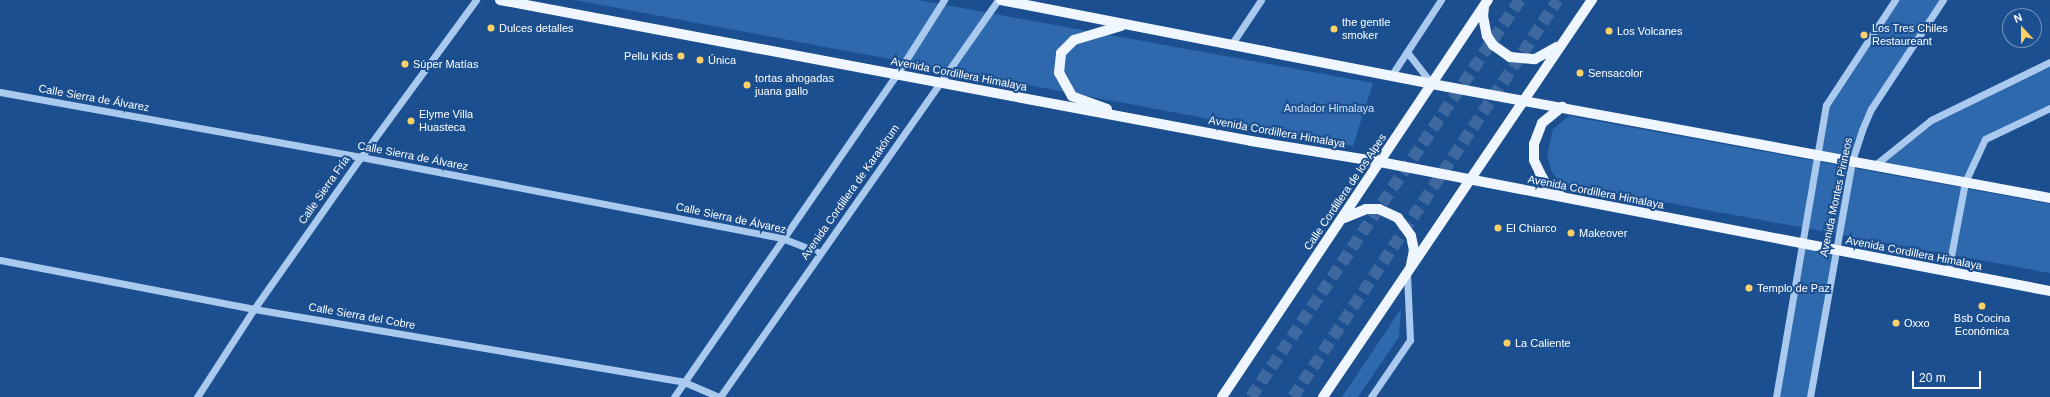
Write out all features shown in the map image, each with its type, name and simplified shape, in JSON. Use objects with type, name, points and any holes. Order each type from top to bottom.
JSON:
[{"type":"main road","name":"Avenida Cordillera Himalaya","points":[[500,0],[1130,118],[1380,162],[1804,245],[2050,291]]},
{"type":"main road","points":[[999,0],[1432,84],[2050,198]]},
{"type":"main road","points":[[1488,0],[1484,6],[1483,16],[1488,36],[1493,45],[1510,57],[1536,59],[1549,54],[1568,36]]},
{"type":"main road","name":"Calle Cordillera de los Alpes","points":[[1222,397],[1488,0]]},
{"type":"main road","points":[[1323,397],[1592,0]]},
{"type":"main road","points":[[1123,25],[1074,40],[1061,53],[1059,73],[1072,96],[1130,118]]},
{"type":"main road","points":[[1562,107],[1542,123],[1534,144],[1534,160],[1546,184],[1564,198]]},
{"type":"main road","points":[[1340,222],[1346,216],[1366,209],[1379,209],[1398,218],[1411,236],[1414,250],[1412,264],[1407,273]]},
{"type":"street","name":"Calle Sierra Fría","points":[[197,397],[254,309],[361,157],[476,0]]},
{"type":"street","points":[[674,397],[782,238],[897,74],[944,0]]},
{"type":"street","name":"Avenida Cordillera de Karakórum","points":[[720,397],[999,0]]},
{"type":"street","points":[[1231,45],[1261,0]]},
{"type":"street","points":[[1391,76],[1441,0]]},
{"type":"street","name":"Avenida Montes Pirineos","points":[[1776,397],[1804,245],[1826,105],[1895,0]]},
{"type":"street","name":"Avenida Montes Pirineos","points":[[1810,397],[1852,161],[1870,109],[1943,0]]},
{"type":"street","points":[[1407,52],[1432,84]]},
{"type":"street","points":[[1875,165],[1931,120],[2050,62]]},
{"type":"street","name":"Calle Sierra de Álvarez","points":[[0,92],[361,157],[782,238],[820,253]]},
{"type":"street","points":[[1948,272],[1965,182],[1985,139],[2050,108]]},
{"type":"street","name":"Calle Sierra del Cobre","points":[[0,260],[254,309],[684,382],[720,397]]},
{"type":"street","points":[[1371,397],[1410,340],[1407,273]]},
{"type":"green space","name":"Andador Himalaya","points":[[575,0],[918,0],[1373,83],[1353,146]]},
{"type":"green space","points":[[1895,0],[1943,0],[1871,109],[1852,161],[1818,155],[1826,105]]},
{"type":"green space","points":[[2050,62],[2050,108],[1985,139],[1965,182],[1875,165],[1931,120]]},
{"type":"green space","points":[[1569,116],[2050,204],[2050,273],[1560,183],[1552,172],[1547,156],[1553,129]]},
{"type":"green space","points":[[1804,245],[1836,250],[1812,397],[1780,397]]},
{"type":"green space","points":[[1401,309],[1399,337],[1358,397],[1342,397]]},
{"type":"tunnel","points":[[1251,397],[1520,0]]},
{"type":"tunnel","points":[[1293,397],[1558,0]]},
{"type":"place","name":"Dulces detalles","points":[[491,28]]},
{"type":"place","name":"the gentle smoker","points":[[1334,29]]},
{"type":"place","name":"Los Volcanes","points":[[1609,31]]},
{"type":"place","name":"Los Tres Chiles Restaureant","points":[[1864,35]]},
{"type":"place","name":"Pellu Kids","points":[[681,56]]},
{"type":"place","name":"Única","points":[[700,60]]},
{"type":"place","name":"Súper Matías","points":[[405,64]]},
{"type":"place","name":"Sensacolor","points":[[1580,73]]},
{"type":"place","name":"tortas ahogadas juana gallo","points":[[747,85]]},
{"type":"place","name":"Elyme Villa Huasteca","points":[[411,121]]},
{"type":"place","name":"El Chiarco","points":[[1498,228]]},
{"type":"place","name":"Makeover","points":[[1571,233]]},
{"type":"place","name":"Templo de Paz","points":[[1749,288]]},
{"type":"place","name":"Bsb Cocina Económica","points":[[1982,306]]},
{"type":"place","name":"Oxxo","points":[[1896,323]]},
{"type":"place","name":"La Caliente","points":[[1507,343]]}]
